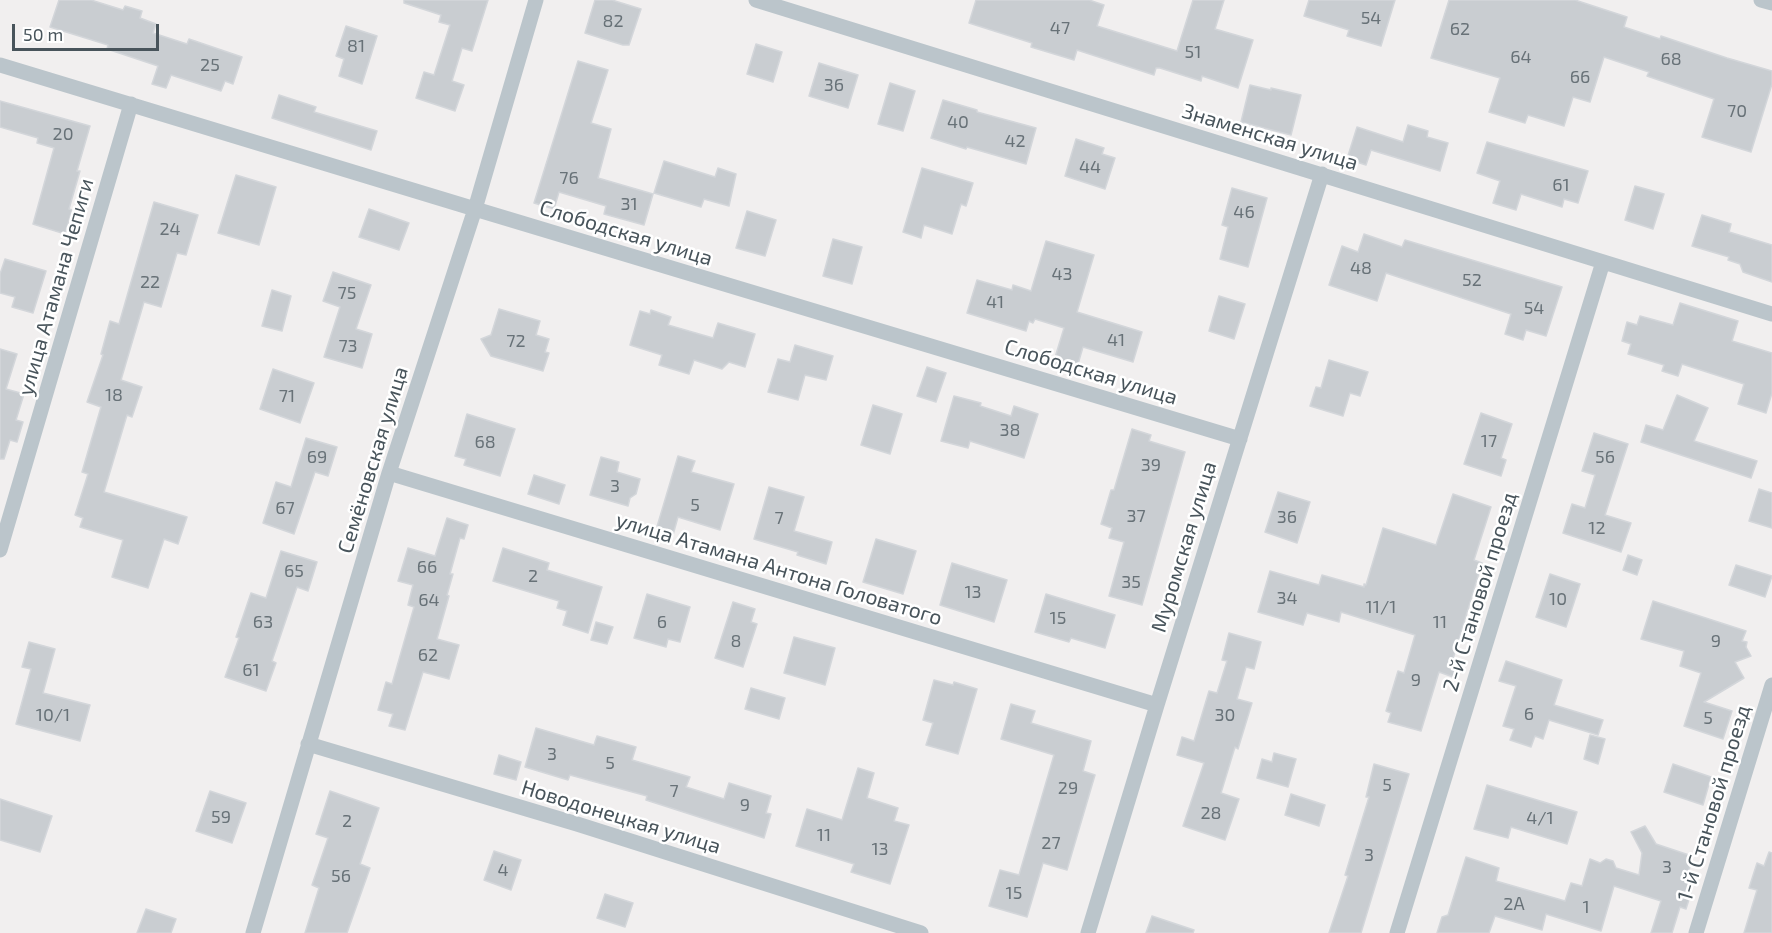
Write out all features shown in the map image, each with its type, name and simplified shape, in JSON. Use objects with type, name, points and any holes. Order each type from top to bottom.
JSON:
[{"type":"street","name":"Семёновская улица","points":[[253,933],[389,473],[475,209],[536,0]]},
{"type":"street","name":"Знаменская улица","points":[[756,0],[1772,314]]},
{"type":"street","points":[[1761,0],[1772,3]]},
{"type":"street","name":"Слободская улица","points":[[0,65],[1240,439]]},
{"type":"street","name":"улица Атамана Чепиги","points":[[0,550],[131,104]]},
{"type":"street","name":"Муромская улица","points":[[1088,933],[1156,705],[1322,174]]},
{"type":"street","name":"2-й Становой проезд","points":[[1397,933],[1603,262]]},
{"type":"street","name":"улица Атамана Антона Головатого","points":[[389,473],[1156,705]]},
{"type":"street","name":"1-й Становой проезд","points":[[1696,933],[1772,685]]},
{"type":"street","name":"Новодонецкая улица","points":[[308,744],[577,824],[921,933]]},
{"type":"building","points":[[59,0],[91,0],[123,10],[125,6],[142,11],[140,18],[156,24],[153,33],[187,44],[189,39],[242,57],[233,84],[225,81],[221,91],[171,75],[166,88],[152,84],[158,66],[107,49],[108,45],[50,27]]},
{"type":"building","points":[[404,0],[488,0],[472,51],[462,48],[452,81],[464,85],[455,111],[416,98],[424,72],[434,75],[450,25],[439,22],[441,15],[404,3]]},
{"type":"building","points":[[595,0],[612,0],[641,9],[629,45],[585,33]]},
{"type":"building","points":[[976,0],[1089,0],[1104,5],[1097,26],[1177,51],[1193,0],[1224,0],[1215,29],[1253,40],[1238,88],[1202,76],[1201,81],[1160,68],[1156,68],[1154,75],[1077,50],[1074,60],[1031,47],[1032,43],[969,23]]},
{"type":"building","points":[[1309,0],[1395,0],[1381,46],[1347,36],[1349,30],[1304,16]]},
{"type":"building","points":[[1449,0],[1575,0],[1627,17],[1624,27],[1660,39],[1661,36],[1772,71],[1772,84],[1751,152],[1702,137],[1714,99],[1647,76],[1649,72],[1604,57],[1590,102],[1573,97],[1564,126],[1528,115],[1525,123],[1489,112],[1500,78],[1431,58]]},
{"type":"building","points":[[346,26],[377,36],[362,84],[339,76],[344,59],[336,56]]},
{"type":"building","points":[[756,44],[782,52],[773,82],[747,74]]},
{"type":"building","points":[[578,61],[608,70],[591,123],[611,129],[598,178],[653,194],[644,225],[604,214],[606,206],[559,192],[554,209],[534,203]]},
{"type":"building","points":[[819,63],[858,75],[848,108],[809,96]]},
{"type":"building","points":[[890,83],[915,91],[903,131],[878,124]]},
{"type":"building","points":[[1250,85],[1301,95],[1291,135],[1241,122]]},
{"type":"building","points":[[279,95],[316,107],[314,112],[377,131],[371,150],[272,118]]},
{"type":"building","points":[[943,100],[1036,128],[1026,164],[931,138]]},
{"type":"building","points":[[0,101],[90,126],[77,171],[80,171],[69,209],[72,210],[65,234],[33,224],[54,148],[37,143],[38,138],[0,127]]},
{"type":"building","points":[[1408,125],[1428,131],[1427,137],[1448,143],[1440,171],[1371,150],[1366,165],[1347,159],[1357,127],[1403,142]]},
{"type":"building","points":[[1076,139],[1104,148],[1102,154],[1115,158],[1105,189],[1065,176]]},
{"type":"building","points":[[1487,142],[1588,171],[1578,203],[1564,199],[1562,207],[1521,194],[1516,210],[1493,203],[1500,181],[1477,173]]},
{"type":"building","points":[[664,161],[715,177],[718,168],[736,174],[729,206],[704,199],[701,207],[654,193]]},
{"type":"building","points":[[922,168],[973,183],[966,206],[961,204],[952,234],[924,225],[921,238],[903,232]]},
{"type":"building","points":[[236,175],[276,187],[259,245],[218,233]]},
{"type":"building","points":[[1635,186],[1664,194],[1653,229],[1625,220]]},
{"type":"building","points":[[1232,188],[1267,198],[1248,267],[1220,259],[1228,227],[1222,225]]},
{"type":"building","points":[[154,202],[198,215],[186,255],[177,253],[161,307],[144,302],[121,380],[142,387],[132,417],[127,415],[104,492],[187,517],[178,544],[164,539],[148,588],[112,577],[123,540],[80,527],[83,518],[75,515],[88,474],[82,472],[101,407],[87,402],[103,355],[101,354],[110,321],[119,324]]},
{"type":"building","points":[[369,209],[409,223],[399,250],[359,237]]},
{"type":"building","points":[[747,211],[776,220],[765,256],[736,248]]},
{"type":"building","points":[[1702,215],[1731,224],[1729,232],[1772,245],[1772,282],[1743,272],[1740,264],[1728,260],[1729,257],[1692,246]]},
{"type":"building","points":[[1364,234],[1402,247],[1405,240],[1562,287],[1546,336],[1526,330],[1523,340],[1505,334],[1511,314],[1386,273],[1377,301],[1329,285],[1342,246],[1358,252]]},
{"type":"building","points":[[833,239],[862,247],[852,284],[823,276]]},
{"type":"building","points":[[1046,241],[1094,255],[1077,312],[1142,332],[1133,362],[1083,347],[1076,371],[1053,364],[1064,328],[1035,319],[1033,323],[1029,321],[1026,331],[967,313],[977,280],[1012,290],[1013,285],[1031,291]]},
{"type":"building","points":[[5,259],[46,271],[33,313],[12,307],[15,297],[0,293],[0,274]]},
{"type":"building","points":[[333,272],[371,285],[356,329],[372,334],[362,368],[324,357],[340,307],[323,301]]},
{"type":"building","points":[[272,290],[291,296],[282,331],[262,326]]},
{"type":"building","points":[[1219,296],[1245,304],[1234,339],[1209,331]]},
{"type":"building","points":[[1680,303],[1738,321],[1732,341],[1772,353],[1772,393],[1766,413],[1738,404],[1744,384],[1682,364],[1678,376],[1662,371],[1664,365],[1628,354],[1631,344],[1622,341],[1627,322],[1637,325],[1640,316],[1673,325]]},
{"type":"building","points":[[499,309],[540,321],[536,335],[549,339],[545,352],[549,353],[543,371],[491,356],[481,339],[491,335]]},
{"type":"building","points":[[651,310],[671,317],[668,325],[713,338],[718,323],[755,334],[745,367],[729,362],[722,369],[694,360],[689,374],[659,365],[662,355],[630,345],[640,311],[650,314]]},
{"type":"building","points":[[795,345],[833,356],[826,380],[805,375],[798,400],[768,392],[778,359],[790,362]]},
{"type":"building","points":[[0,349],[17,354],[6,389],[24,394],[16,420],[23,422],[17,442],[10,440],[4,459],[0,459]]},
{"type":"building","points":[[1329,360],[1368,372],[1360,396],[1350,393],[1343,416],[1310,406],[1316,387],[1321,388]]},
{"type":"building","points":[[927,367],[946,373],[936,402],[917,396]]},
{"type":"building","points":[[273,369],[314,383],[300,423],[260,409]]},
{"type":"building","points":[[1677,395],[1708,408],[1694,441],[1757,461],[1751,478],[1641,442],[1646,425],[1663,430]]},
{"type":"building","points":[[954,396],[981,403],[980,406],[1011,416],[1014,406],[1038,414],[1024,458],[970,441],[968,448],[941,441]]},
{"type":"building","points":[[873,405],[902,414],[890,454],[861,445]]},
{"type":"building","points":[[1481,413],[1512,424],[1501,458],[1506,460],[1501,476],[1464,464]]},
{"type":"building","points":[[467,414],[515,429],[500,476],[464,465],[466,459],[455,456]]},
{"type":"building","points":[[1132,429],[1151,435],[1149,441],[1185,452],[1142,605],[1109,596],[1124,542],[1109,538],[1112,528],[1101,524],[1111,490],[1114,490]]},
{"type":"building","points":[[1594,433],[1628,444],[1605,515],[1631,523],[1621,552],[1563,533],[1572,504],[1585,508],[1595,475],[1582,471]]},
{"type":"building","points":[[306,438],[337,447],[328,476],[315,472],[294,534],[263,523],[276,482],[291,487]]},
{"type":"building","points":[[678,456],[695,461],[691,472],[734,484],[720,530],[678,517],[673,535],[656,530]]},
{"type":"building","points":[[601,457],[619,462],[617,472],[640,479],[636,494],[630,498],[628,506],[590,495]]},
{"type":"building","points":[[534,475],[565,485],[559,504],[528,494]]},
{"type":"building","points":[[769,487],[804,497],[794,531],[832,542],[826,564],[797,555],[798,552],[754,539]]},
{"type":"building","points":[[1759,489],[1772,493],[1772,528],[1749,521]]},
{"type":"building","points":[[1278,492],[1310,502],[1297,543],[1265,532]]},
{"type":"building","points":[[1453,494],[1491,507],[1474,560],[1482,563],[1453,659],[1461,662],[1456,678],[1439,672],[1421,731],[1388,722],[1391,713],[1386,711],[1398,671],[1404,673],[1415,635],[1341,612],[1339,622],[1307,613],[1303,625],[1258,612],[1270,571],[1319,585],[1322,575],[1364,587],[1383,528],[1436,545]]},
{"type":"building","points":[[447,518],[468,525],[464,539],[460,538],[450,574],[453,574],[447,595],[449,596],[437,639],[459,645],[449,679],[423,672],[405,730],[389,726],[393,714],[378,710],[386,682],[392,684],[414,607],[408,605],[413,585],[398,581],[408,548],[435,556]]},
{"type":"building","points":[[876,539],[916,551],[903,594],[863,582]]},
{"type":"building","points":[[503,548],[549,563],[547,570],[602,587],[588,633],[563,625],[567,611],[557,608],[559,601],[493,581]]},
{"type":"building","points":[[281,551],[317,562],[308,591],[297,587],[272,661],[276,663],[266,691],[225,677],[239,638],[236,637],[251,593],[266,598]]},
{"type":"building","points":[[1628,555],[1642,560],[1637,575],[1623,570]]},
{"type":"building","points":[[952,563],[1007,580],[994,622],[940,605]]},
{"type":"building","points":[[1736,565],[1772,576],[1765,597],[1729,585]]},
{"type":"building","points":[[1550,574],[1580,584],[1566,627],[1536,617]]},
{"type":"building","points":[[647,594],[690,607],[680,642],[668,639],[666,647],[634,638]]},
{"type":"building","points":[[1046,594],[1115,615],[1105,648],[1071,638],[1069,642],[1035,632]]},
{"type":"building","points":[[1653,601],[1746,631],[1742,641],[1747,642],[1746,647],[1751,656],[1735,662],[1744,678],[1704,702],[1732,711],[1723,739],[1684,726],[1701,673],[1680,666],[1684,651],[1641,639]]},
{"type":"building","points":[[733,602],[755,609],[751,622],[757,624],[743,667],[715,658]]},
{"type":"building","points":[[596,622],[613,627],[607,644],[591,640]]},
{"type":"building","points":[[1229,633],[1261,642],[1254,669],[1246,667],[1237,699],[1252,703],[1221,793],[1239,799],[1225,840],[1183,826],[1204,763],[1177,755],[1182,737],[1194,741],[1209,691],[1217,693],[1227,661],[1222,660]]},
{"type":"building","points":[[794,637],[835,648],[825,685],[784,673]]},
{"type":"building","points":[[29,642],[55,649],[43,693],[90,705],[80,741],[16,724],[31,669],[22,667]]},
{"type":"building","points":[[1506,661],[1562,680],[1554,705],[1603,720],[1598,735],[1549,720],[1543,739],[1535,736],[1531,747],[1510,740],[1514,729],[1503,726],[1516,686],[1499,681]]},
{"type":"building","points":[[934,680],[953,685],[954,682],[977,689],[958,754],[926,745],[933,723],[923,720]]},
{"type":"building","points":[[751,688],[785,698],[779,719],[745,709]]},
{"type":"building","points":[[1011,704],[1035,711],[1031,723],[1091,741],[1083,771],[1095,775],[1067,870],[1043,863],[1027,917],[989,906],[1000,870],[1019,875],[1054,755],[1001,739]]},
{"type":"building","points":[[536,728],[594,745],[597,736],[636,747],[632,760],[690,777],[686,787],[724,799],[729,783],[771,796],[766,813],[771,814],[764,838],[646,800],[647,796],[570,775],[568,780],[525,767]]},
{"type":"building","points":[[1590,735],[1605,739],[1598,764],[1584,759]]},
{"type":"building","points":[[1274,753],[1296,759],[1288,787],[1257,778],[1262,759],[1272,762]]},
{"type":"building","points":[[499,755],[521,762],[516,780],[494,774]]},
{"type":"building","points":[[1374,764],[1409,774],[1361,933],[1329,933],[1348,876],[1345,875],[1369,797],[1366,797]]},
{"type":"building","points":[[1673,764],[1711,777],[1703,805],[1664,792]]},
{"type":"building","points":[[858,768],[874,773],[867,798],[898,808],[894,821],[909,825],[890,884],[851,872],[854,864],[796,846],[807,809],[842,820]]},
{"type":"building","points":[[1487,785],[1577,812],[1567,844],[1511,827],[1508,838],[1474,829]]},
{"type":"building","points":[[210,791],[246,803],[232,843],[196,831]]},
{"type":"building","points":[[330,791],[379,808],[360,864],[370,868],[347,933],[305,933],[319,888],[312,885],[328,838],[316,834]]},
{"type":"building","points":[[1291,794],[1325,805],[1319,826],[1285,815]]},
{"type":"building","points":[[0,799],[52,816],[40,852],[0,840]]},
{"type":"building","points":[[1645,826],[1656,844],[1689,855],[1692,862],[1688,872],[1694,874],[1688,892],[1691,893],[1686,909],[1680,907],[1672,933],[1651,933],[1661,901],[1614,886],[1601,931],[1546,914],[1542,930],[1495,916],[1489,933],[1437,933],[1442,917],[1448,915],[1466,857],[1499,868],[1496,881],[1565,901],[1571,883],[1582,886],[1590,859],[1600,863],[1606,859],[1613,861],[1616,868],[1639,875],[1642,853],[1631,832]]},
{"type":"building","points":[[494,851],[521,860],[511,890],[484,880]]},
{"type":"building","points":[[1769,852],[1772,853],[1772,933],[1744,933],[1757,890],[1749,888],[1757,863],[1764,866]]},
{"type":"building","points":[[605,894],[633,903],[625,927],[597,918]]},
{"type":"building","points":[[146,909],[176,919],[171,933],[137,933]]},
{"type":"building","points":[[1152,916],[1194,930],[1193,933],[1146,933]]}]
